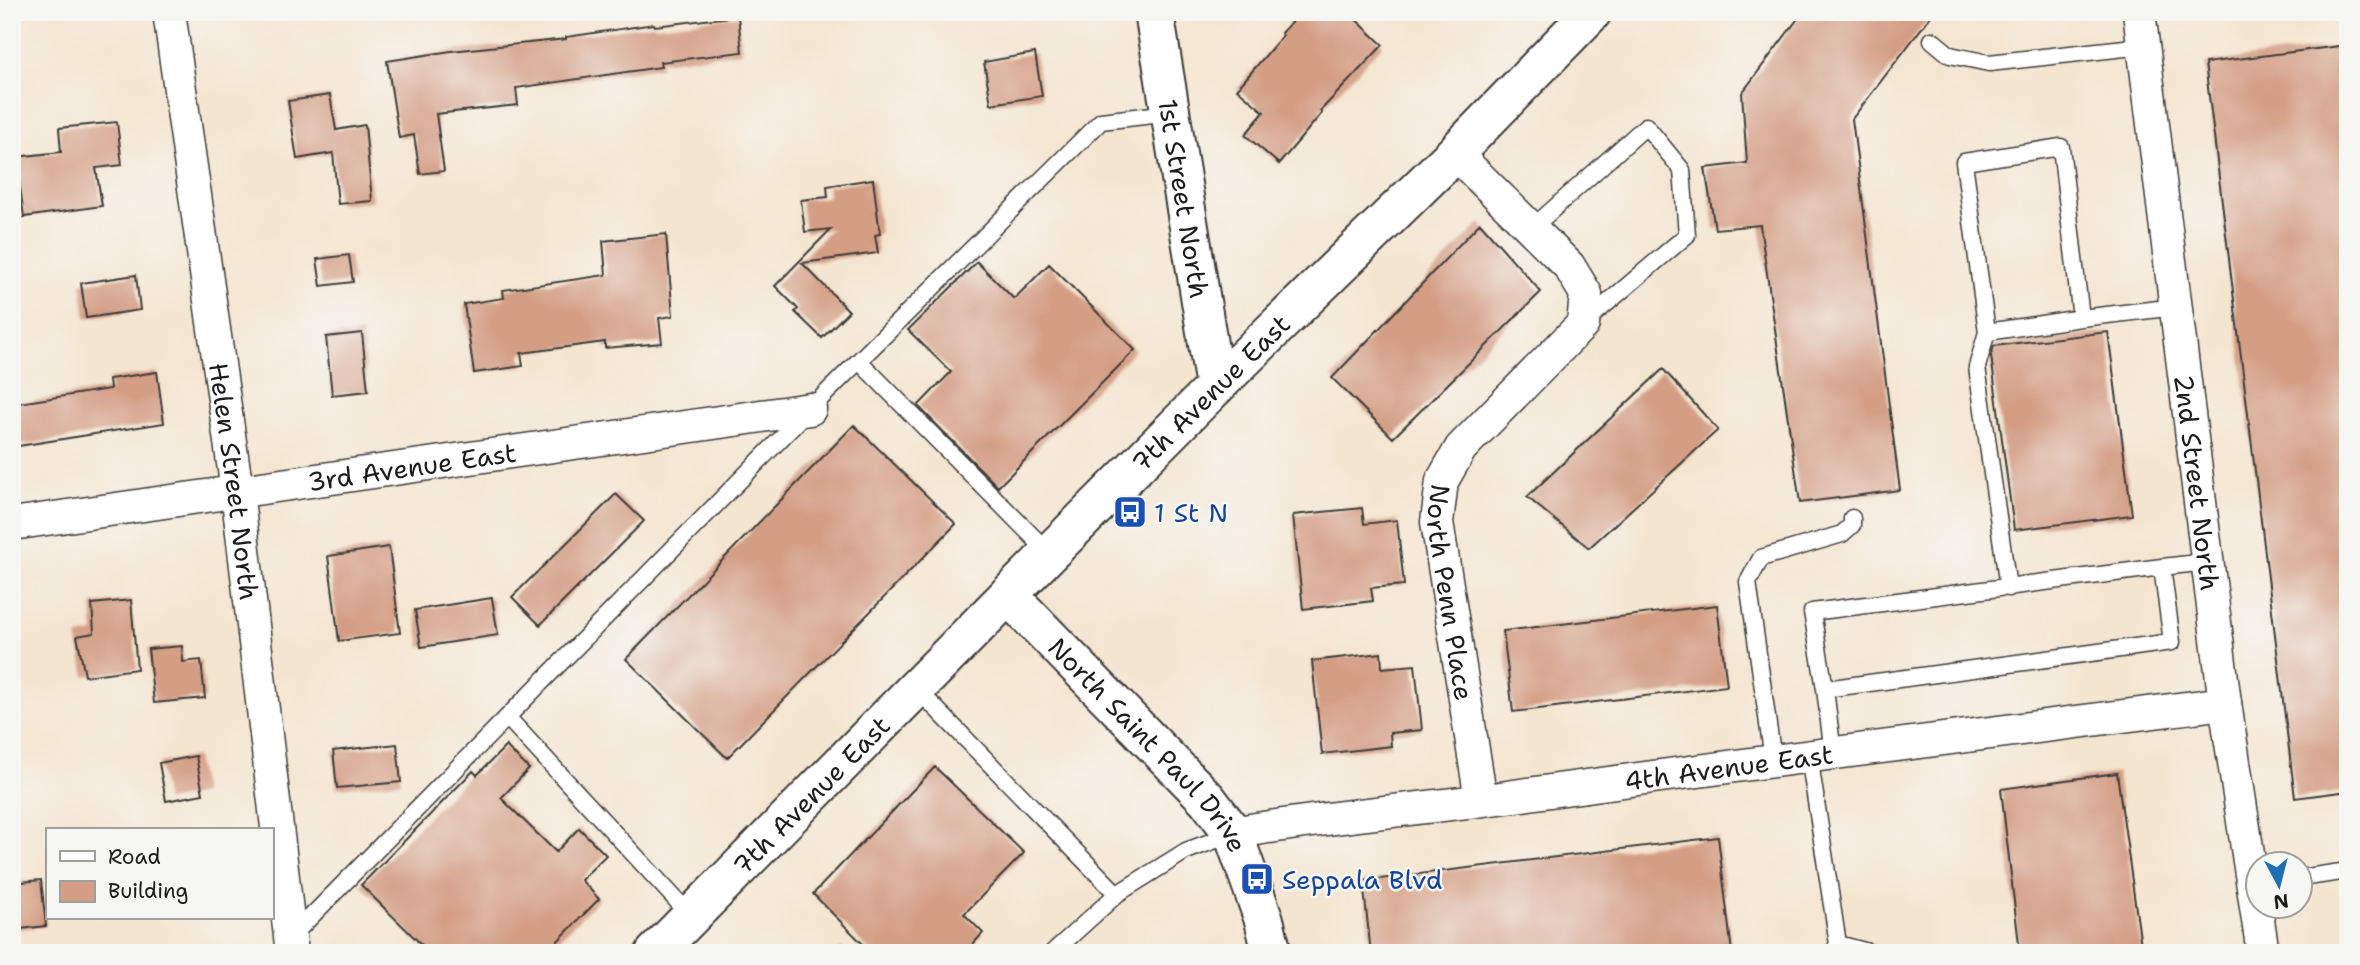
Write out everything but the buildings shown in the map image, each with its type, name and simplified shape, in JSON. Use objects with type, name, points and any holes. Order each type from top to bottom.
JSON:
[{"type":"street","name":"Helen Street North","points":[[169,12],[237,491],[291,946]]},
{"type":"street","name":"1st Street North","points":[[1154,12],[1215,387]]},
{"type":"street","name":"7th Avenue East","points":[[655,953],[1007,595],[1455,153],[1592,12]]},
{"type":"street","name":"2nd Street North","points":[[2139,12],[2225,703],[2250,850]]},
{"type":"street","points":[[1455,153],[1569,266],[1586,294],[1583,324]]},
{"type":"street","name":"North Penn Place","points":[[1481,800],[1437,522],[1442,481],[1461,449],[1583,324]]},
{"type":"street","name":"3rd Avenue East","points":[[12,524],[810,409]]},
{"type":"street","name":"North Saint Paul Drive","points":[[1007,595],[1182,771],[1233,833],[1264,920],[1272,953]]},
{"type":"street","name":"4th Avenue East","points":[[1233,833],[1291,823],[2225,703]]},
{"type":"street","name":"2nd Street North","points":[[2260,920],[2263,953]]},
{"type":"lane","points":[[1932,40],[1950,55],[1989,63],[2143,46]]},
{"type":"lane","points":[[291,946],[507,717],[810,409],[1101,121],[1170,113]]},
{"type":"lane","points":[[1532,228],[1646,126],[1682,170],[1687,235],[1583,324]]},
{"type":"lane","points":[[2008,588],[1977,367],[1987,332],[1964,162],[2062,147],[2081,318]]},
{"type":"lane","points":[[1987,332],[2176,307]]},
{"type":"lane","points":[[859,360],[1049,554]]},
{"type":"lane","points":[[1773,760],[1748,582],[1761,558],[1842,534],[1852,525],[1853,518]]},
{"type":"lane","points":[[1872,953],[1835,948],[1821,755],[1825,689],[1812,612],[2207,562]]},
{"type":"lane","points":[[1825,689],[2172,642],[2162,566]]},
{"type":"lane","points":[[916,688],[1117,894]]},
{"type":"lane","points":[[507,717],[691,916]]},
{"type":"lane","points":[[1052,953],[1117,894],[1186,851],[1233,833]]},
{"type":"lane","points":[[2314,876],[2348,871]]},
{"type":"place","name":"1 St N","points":[[1130,512]]},
{"type":"place","name":"Seppala Blvd","points":[[1257,879]]}]
